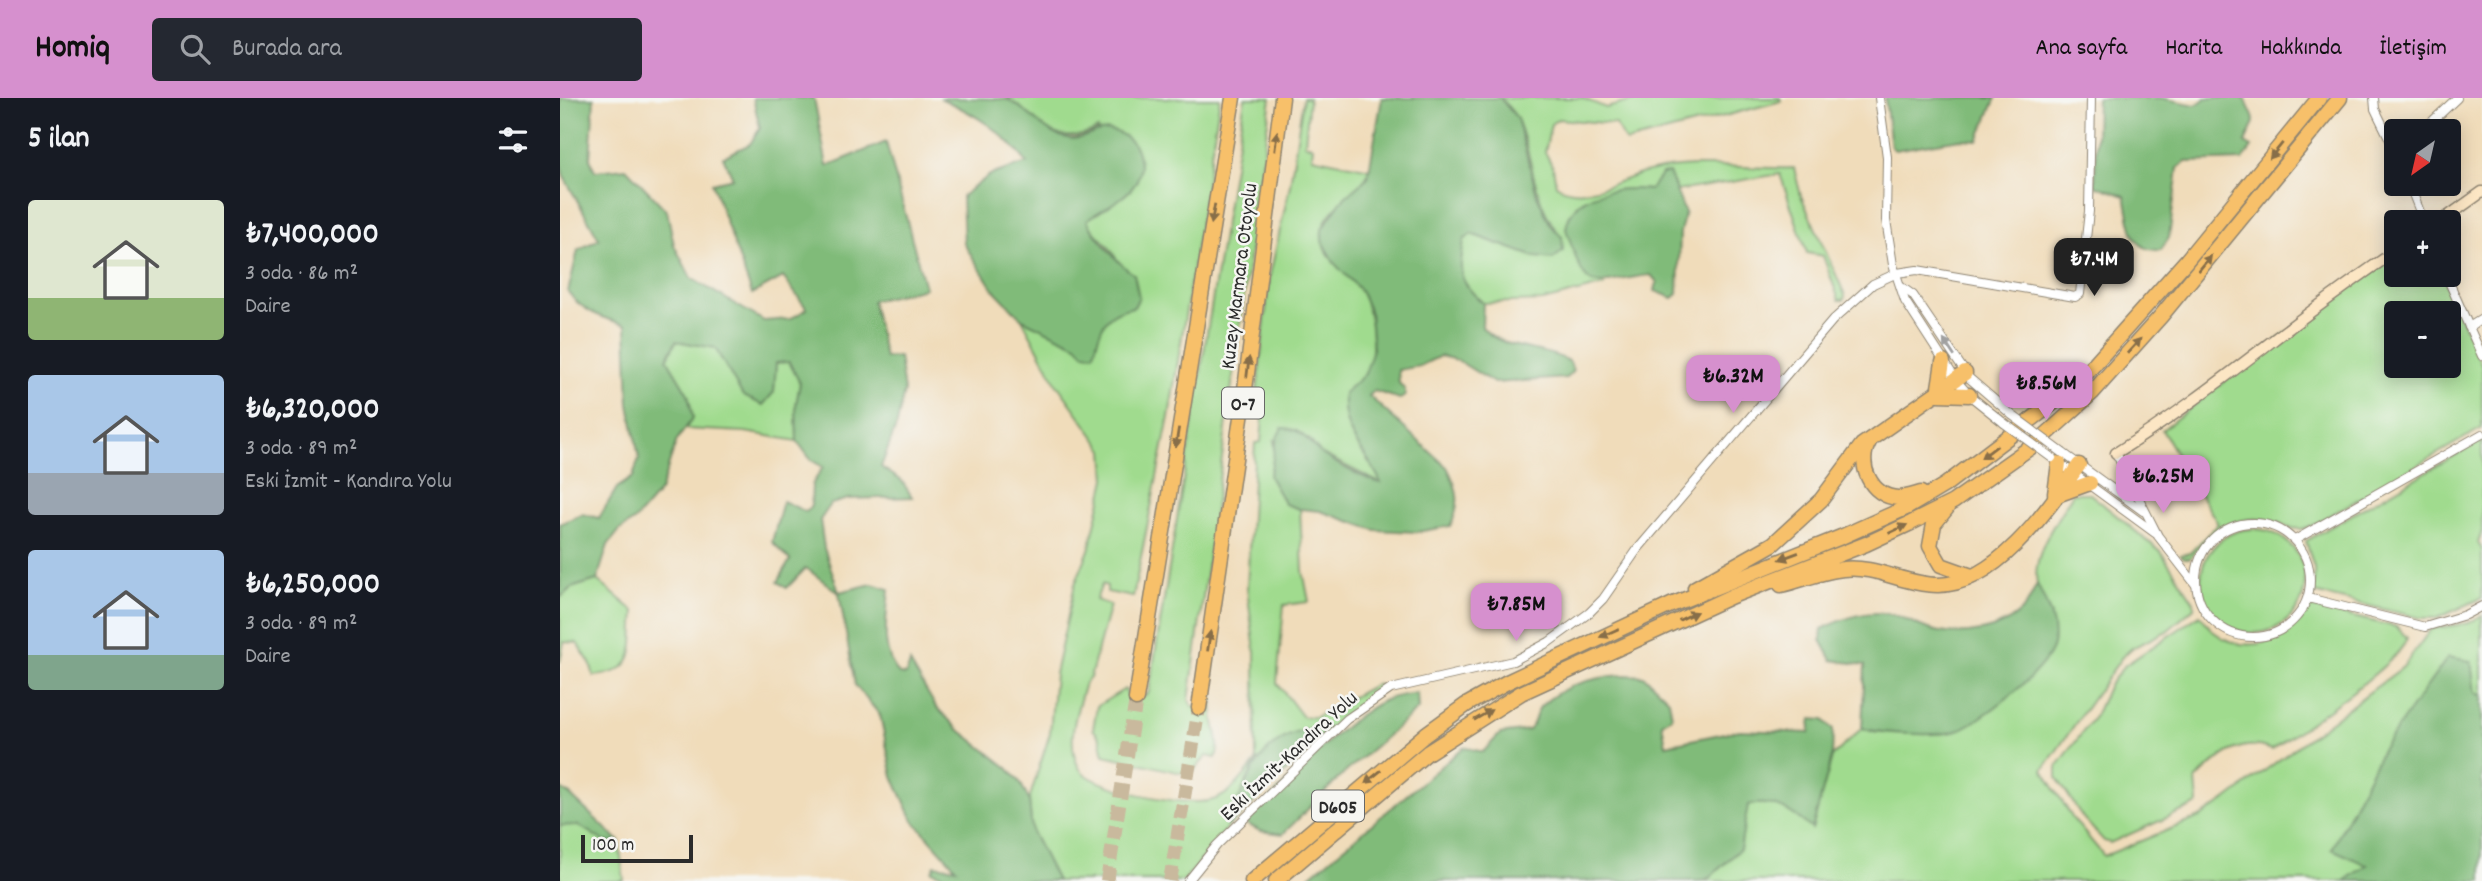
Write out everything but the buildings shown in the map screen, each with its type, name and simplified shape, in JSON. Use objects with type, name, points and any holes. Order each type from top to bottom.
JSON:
[{"type":"highway","name":"Kuzey Marmara Otoyolu","points":[[1136,699],[1233,98]]},
{"type":"highway","name":"Kuzey Marmara Otoyolu","points":[[1199,708],[1244,397],[1282,98]]},
{"type":"highway","points":[[1671,606],[1908,507],[1945,485],[2073,388],[2186,261],[2319,98]]},
{"type":"highway","points":[[1276,881],[1427,753],[1521,692],[1732,596],[1866,544],[1953,502],[2038,442],[2092,393],[2161,316],[2340,98]]},
{"type":"highway","points":[[1938,394],[1943,362]]},
{"type":"highway","points":[[1671,606],[1708,579],[1754,557],[1773,544],[1821,500],[1862,445],[1960,377]]},
{"type":"highway","points":[[1938,394],[1969,396]]},
{"type":"highway","points":[[1872,438],[1866,447],[1865,469],[1877,489],[1897,498],[1945,485]]},
{"type":"highway","points":[[2055,495],[2058,458]]},
{"type":"highway","points":[[1732,596],[1844,569],[1938,585],[1974,576],[2001,559],[2076,469]]},
{"type":"highway","points":[[2055,495],[2090,483]]},
{"type":"highway","points":[[1953,502],[1934,524],[1930,547],[1941,565],[1974,576]]},
{"type":"highway","name":"D605","points":[[1252,881],[1353,794],[1466,705],[1565,652],[1671,606]]},
{"type":"street","points":[[1879,98],[1886,157],[1886,220],[1905,301],[1943,362],[2012,415],[2058,458]]},
{"type":"street","points":[[1897,273],[1917,271],[2074,297],[2080,294],[2089,211],[2091,98]]},
{"type":"street","points":[[2374,98],[2375,109],[2384,127]]},
{"type":"street","points":[[2434,119],[2457,98]]},
{"type":"street","points":[[2457,210],[2482,192]]},
{"type":"street","points":[[2196,585],[2197,567],[2204,551],[2215,537],[2230,527],[2248,523],[2265,524],[2295,540],[2306,559],[2310,578],[2308,598],[2295,619],[2274,633],[2242,636],[2213,620],[2203,607],[2196,585],[2158,536],[2116,453],[2167,420],[2328,296],[2384,259]]},
{"type":"street","name":"Eskı İzmit-Kandıra Yolu","points":[[1188,881],[1217,845],[1347,719],[1391,689],[1513,661],[1549,642],[1603,599],[1637,550],[1833,320],[1873,284],[1897,273]]},
{"type":"street","points":[[2451,287],[2482,356]]},
{"type":"street","points":[[1903,289],[1913,295],[1969,396],[2004,423],[2146,513]]},
{"type":"street","points":[[2469,327],[2482,319]]},
{"type":"street","points":[[2295,540],[2482,434]]},
{"type":"street","points":[[2076,469],[2158,536]]},
{"type":"street","points":[[2308,598],[2425,627],[2465,615],[2482,606]]},
{"type":"green space","points":[[560,98],[594,98],[590,159],[595,171],[626,168],[667,211],[674,245],[691,278],[764,321],[790,319],[807,309],[783,277],[752,294],[712,183],[733,178],[723,157],[750,144],[760,128],[753,98],[814,98],[827,166],[886,142],[925,288],[872,301],[885,358],[899,357],[904,391],[897,424],[881,467],[902,481],[912,497],[848,499],[831,504],[820,520],[824,548],[839,592],[872,584],[889,589],[886,633],[893,665],[899,674],[906,675],[910,663],[936,707],[957,728],[1008,768],[1020,782],[1029,800],[1032,832],[1057,881],[957,881],[932,871],[935,865],[956,868],[913,820],[893,777],[880,715],[855,685],[839,593],[806,568],[787,588],[778,582],[790,560],[772,542],[783,501],[806,512],[811,506],[812,485],[823,467],[811,460],[797,441],[796,405],[800,383],[789,362],[776,363],[774,392],[763,405],[743,396],[715,348],[676,341],[667,359],[688,394],[693,418],[677,440],[660,491],[635,520],[620,530],[608,545],[597,580],[571,588],[560,598],[560,524],[582,514],[599,518],[617,488],[633,477],[639,458],[629,404],[626,325],[587,309],[568,292],[578,250],[599,239],[564,177],[560,163]]},
{"type":"green space","points":[[940,98],[1009,100],[1058,135],[1073,139],[1101,131],[1113,131],[1127,138],[1137,150],[1140,164],[1134,185],[1118,200],[1087,220],[1108,250],[1134,274],[1139,297],[1134,307],[1116,313],[1105,322],[1094,354],[1084,353],[1077,345],[1022,319],[993,289],[964,244],[962,196],[990,175],[1027,163],[988,125]]},
{"type":"green space","points":[[1007,98],[1220,98],[1169,417],[1133,597],[1107,592],[1107,586],[1102,584],[1096,600],[1110,605],[1090,678],[1085,683],[1079,704],[1073,735],[1078,766],[1085,774],[1119,789],[1163,799],[1201,802],[1213,800],[1226,794],[1256,761],[1226,829],[1184,881],[1057,881],[1032,832],[1029,800],[1050,733],[1055,674],[1075,584],[1089,550],[1106,479],[1104,450],[1056,383],[1022,319],[1078,345],[1084,353],[1107,317],[1117,310],[1120,276],[1113,254],[1087,220],[1104,209],[1098,129],[1084,135],[1060,135],[1039,124]]},
{"type":"green space","points":[[1245,98],[1271,98],[1189,700],[1192,706],[1207,707],[1213,700],[1218,751],[1216,758],[1207,756],[1190,775],[1104,755],[1100,738],[1093,729],[1097,706],[1125,689],[1129,698],[1143,697],[1149,692]]},
{"type":"green space","points":[[1303,98],[1309,98],[1305,144],[1313,146],[1312,157],[1370,169],[1360,185],[1331,213],[1322,231],[1322,240],[1330,257],[1361,293],[1369,315],[1372,343],[1370,363],[1362,378],[1344,393],[1344,408],[1350,432],[1382,484],[1320,453],[1309,439],[1274,440],[1275,459],[1269,476],[1285,504],[1300,509],[1303,571],[1309,602],[1284,605],[1277,683],[1303,717],[1316,717],[1378,683],[1380,690],[1331,729],[1256,761],[1255,652],[1247,588],[1255,443],[1261,442],[1263,414],[1255,410],[1270,275],[1290,185]]},
{"type":"green space","points":[[1382,98],[1500,98],[1517,118],[1537,195],[1550,224],[1562,237],[1563,251],[1553,259],[1535,257],[1471,234],[1464,240],[1462,275],[1468,288],[1483,303],[1482,327],[1491,335],[1512,345],[1560,357],[1570,362],[1573,371],[1566,378],[1494,383],[1457,360],[1440,356],[1420,366],[1398,370],[1399,383],[1405,390],[1405,396],[1400,399],[1374,391],[1369,396],[1447,467],[1454,482],[1457,503],[1450,526],[1417,532],[1375,530],[1320,511],[1285,504],[1269,476],[1282,428],[1295,430],[1327,458],[1381,483],[1350,432],[1344,408],[1344,393],[1365,374],[1373,349],[1370,312],[1360,290],[1334,263],[1322,241],[1322,229],[1342,200],[1368,177]]},
{"type":"green space","points":[[1500,98],[1582,98],[1606,108],[1643,98],[1780,98],[1781,101],[1626,142],[1615,124],[1558,119],[1551,124],[1545,152],[1553,167],[1556,185],[1578,191],[1602,188],[1666,168],[1794,168],[1801,196],[1845,295],[1844,300],[1839,300],[1823,256],[1807,253],[1780,174],[1677,191],[1669,173],[1662,174],[1650,190],[1612,191],[1593,196],[1576,205],[1591,282],[1605,285],[1543,301],[1483,303],[1468,288],[1462,275],[1464,240],[1471,234],[1535,257],[1562,237],[1544,209],[1517,119]]},
{"type":"green space","points":[[1885,98],[1996,98],[1978,140],[1960,139],[1895,150],[1891,147]]},
{"type":"green space","points":[[2097,98],[2161,98],[2196,105],[2206,98],[2245,98],[2253,117],[2254,123],[2245,143],[2252,147],[2243,160],[2185,162],[2178,168],[2169,238],[2161,250],[2151,250],[2137,241],[2125,196],[2095,185]]},
{"type":"green space","points":[[1669,173],[1685,213],[1680,232],[1678,294],[1673,298],[1655,291],[1657,282],[1651,275],[1602,283],[1593,282],[1586,277],[1566,229],[1577,206],[1598,194],[1611,191],[1650,190],[1662,174]]},
{"type":"green space","points":[[2384,263],[2384,287],[2447,287],[2453,301],[2384,301],[2384,378],[2461,378],[2461,318],[2482,366],[2482,428],[2308,528],[2295,529],[2263,519],[2239,521],[2218,531],[2190,558],[2181,555],[2190,553],[2218,524],[2162,430],[2328,300]]},
{"type":"green space","points":[[676,341],[715,348],[774,392],[776,362],[790,362],[800,383],[796,405],[797,441],[745,432],[685,429],[693,418],[688,394],[667,359]]},
{"type":"green space","points":[[2482,440],[2482,532],[2478,542],[2482,550],[2482,598],[2438,618],[2421,618],[2314,593],[2314,568],[2306,541]]},
{"type":"green space","points":[[2073,493],[2089,493],[2161,552],[2194,602],[2194,608],[2167,631],[2132,648],[2122,657],[2043,770],[2073,819],[2104,856],[2200,817],[2403,667],[2431,629],[2469,623],[2482,615],[2482,695],[2475,694],[2383,748],[2333,848],[2367,865],[2344,881],[1700,881],[1709,878],[1740,849],[1747,805],[1775,805],[1812,829],[1832,757],[1862,728],[1876,733],[2051,615],[2037,584],[2038,560],[2048,536]]},
{"type":"green space","points":[[2253,529],[2273,533],[2290,544],[2301,561],[2305,581],[2301,601],[2290,618],[2273,629],[2253,633],[2233,629],[2216,618],[2205,601],[2201,581],[2205,561],[2216,544],[2233,533]]},
{"type":"green space","points":[[597,580],[635,612],[633,647],[627,663],[609,674],[594,676],[590,663],[577,643],[564,642],[560,662],[560,598],[571,588]]},
{"type":"green space","points":[[2037,584],[2052,621],[2054,637],[2048,656],[2026,682],[1978,719],[1953,732],[1907,734],[1862,728],[1865,665],[1832,660],[1821,640],[1822,629],[1848,618],[1884,613],[1941,632],[1980,631],[2005,623],[2015,616],[2026,605]]},
{"type":"green space","points":[[2310,607],[2397,627],[2407,638],[2401,649],[2368,679],[2272,750],[2260,746],[2239,748],[2212,764],[2196,780],[2198,804],[2110,843],[2104,841],[2083,818],[2057,778],[2057,767],[2096,714],[2108,687],[2124,666],[2200,615],[2212,630],[2227,640],[2254,644],[2280,636],[2302,619]]},
{"type":"green space","points":[[2448,657],[2471,661],[2475,693],[2482,695],[2482,881],[2344,881],[2367,865],[2332,849],[2383,748]]},
{"type":"green space","points":[[1623,675],[1644,676],[1669,700],[1672,717],[1662,723],[1666,745],[1740,730],[1809,733],[1811,719],[1824,720],[1833,730],[1832,757],[1812,829],[1783,808],[1767,804],[1748,805],[1740,849],[1709,878],[1699,881],[1304,881],[1464,747],[1483,752],[1500,734],[1529,730],[1541,706],[1569,687]]},
{"type":"green space","points":[[1417,693],[1418,709],[1339,778],[1283,834],[1260,831],[1245,823],[1312,756],[1350,723],[1385,700]]},
{"type":"green space","points":[[1324,727],[1331,729],[1226,829],[1241,792],[1270,748],[1284,738],[1302,731]]},
{"type":"green space","points":[[560,789],[619,841],[624,881],[560,881]]},
{"type":"green space","points":[[560,789],[568,793],[619,841],[605,842],[578,825],[560,826]]},
{"type":"tunnel","points":[[1107,881],[1136,699]]},
{"type":"tunnel","points":[[1170,881],[1199,708]]}]
